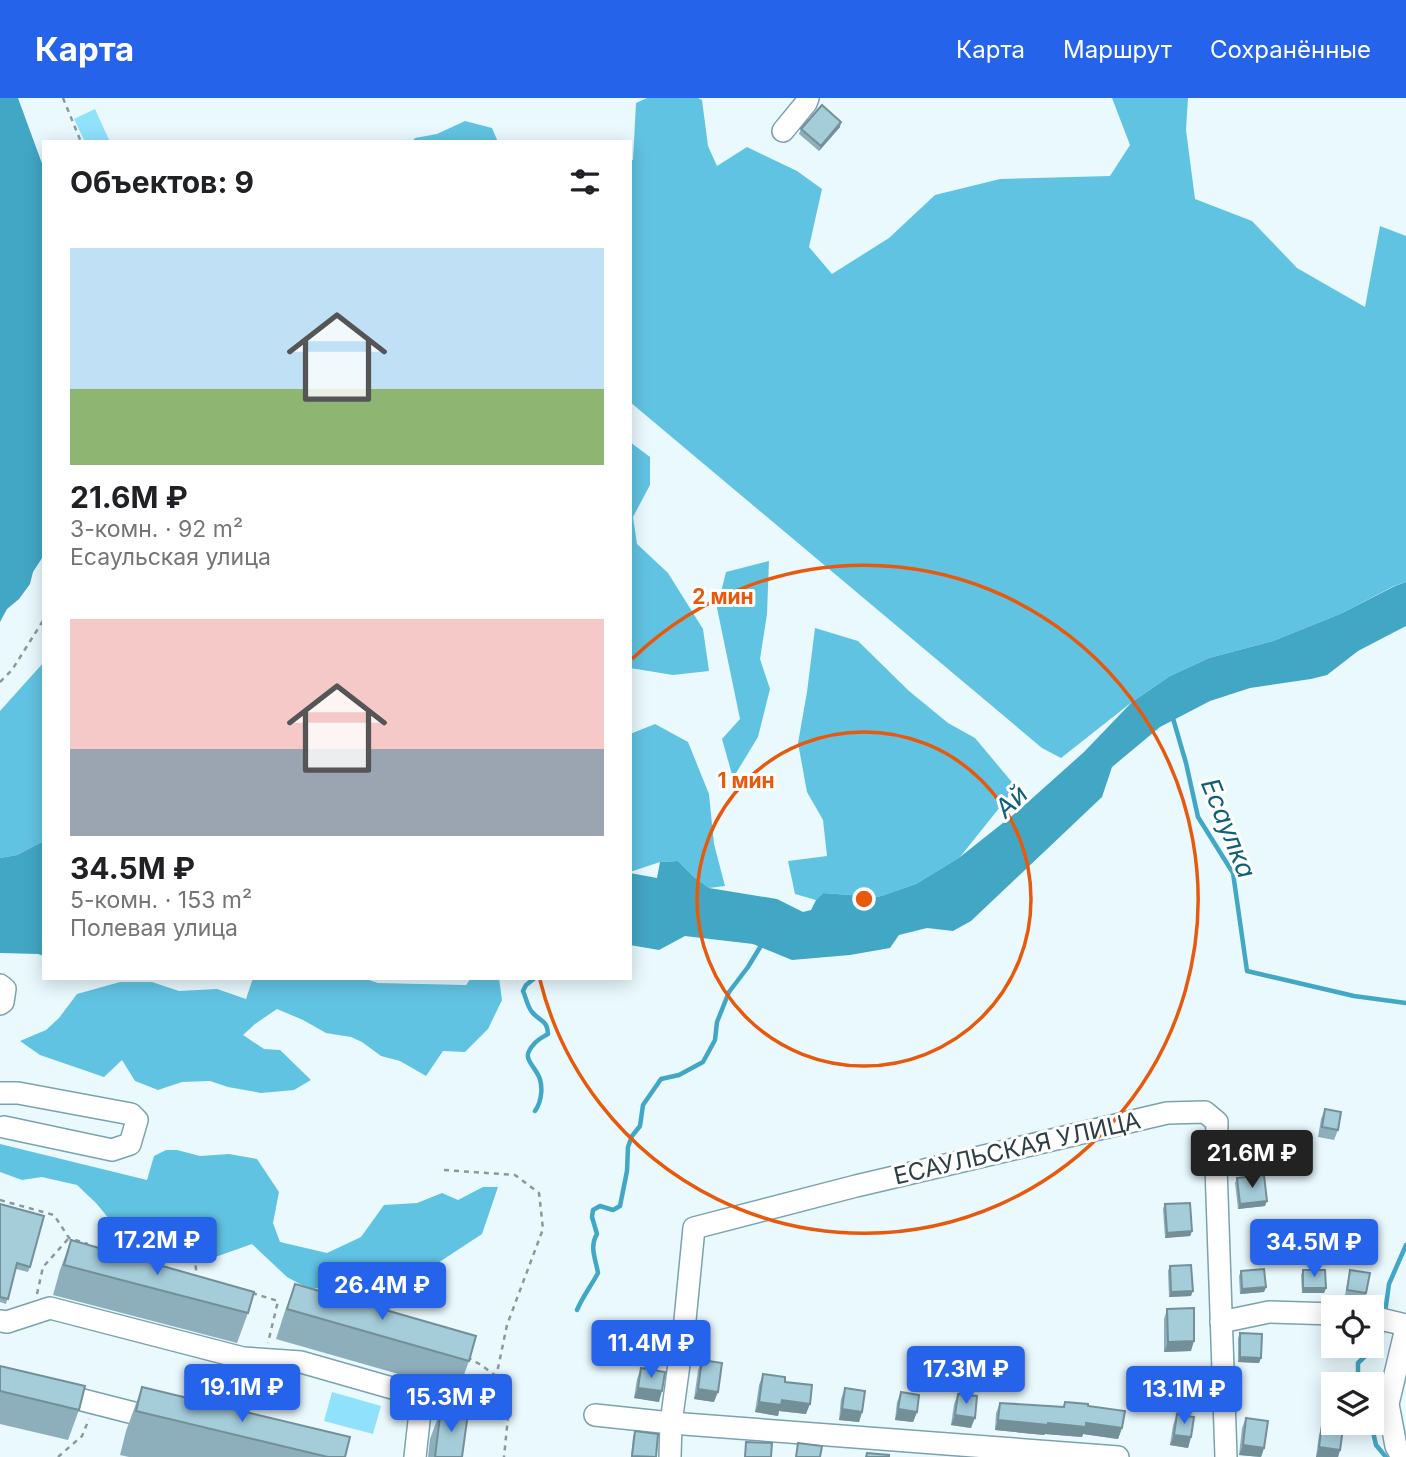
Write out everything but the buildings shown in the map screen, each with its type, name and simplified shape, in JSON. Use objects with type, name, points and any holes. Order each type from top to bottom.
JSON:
[{"type":"street","points":[[783,131],[808,98]]},
{"type":"street","points":[[0,985],[5,989],[3,1002],[0,1004]]},
{"type":"street","points":[[0,1093],[18,1093],[131,1114],[137,1120],[130,1144],[112,1150],[4,1127]]},
{"type":"street","name":"ЕСАУЛЬСКАЯ УЛИЦА","points":[[671,1423],[694,1228],[856,1185],[1167,1113],[1205,1112],[1217,1122],[1216,1167],[1226,1457]]},
{"type":"street","points":[[0,1321],[7,1322],[50,1308],[243,1358],[301,1362],[400,1390],[421,1402],[415,1457]]},
{"type":"street","points":[[1221,1322],[1269,1312],[1321,1314]]},
{"type":"street","points":[[1384,1321],[1406,1327],[1388,1404],[1396,1446],[1402,1457]]},
{"type":"street","points":[[0,1379],[185,1426]]},
{"type":"street","points":[[595,1415],[1118,1457]]},
{"type":"street","points":[[670,1457],[671,1423]]},
{"type":"path","points":[[62,98],[79,140]]},
{"type":"path","points":[[0,682],[12,670],[42,622]]},
{"type":"path","points":[[444,1170],[515,1175],[539,1192],[543,1229],[507,1325],[489,1410]]},
{"type":"path","points":[[0,1200],[54,1214],[69,1238],[93,1246]]},
{"type":"path","points":[[33,1314],[43,1267],[69,1238]]},
{"type":"path","points":[[185,1249],[195,1261],[197,1277]]},
{"type":"path","points":[[243,1291],[278,1301],[264,1360]]},
{"type":"path","points":[[459,1354],[496,1376]]},
{"type":"path","points":[[421,1402],[489,1410],[508,1417],[505,1457]]},
{"type":"path","points":[[58,1457],[82,1436],[95,1403]]},
{"type":"shaded area","points":[[0,98],[18,98],[42,164],[42,558],[33,572],[30,584],[7,609],[0,622]]},
{"type":"shaded area","points":[[647,98],[698,98],[702,100],[708,146],[717,166],[747,147],[797,171],[822,189],[809,247],[832,274],[889,238],[935,195],[1000,179],[1110,176],[1130,145],[1112,98],[1188,98],[1186,130],[1195,199],[1252,221],[1297,268],[1365,307],[1380,226],[1406,236],[1406,582],[1340,614],[1273,641],[1209,658],[1170,676],[1061,758],[1042,748],[632,404],[632,160],[636,103]]},
{"type":"shaded area","points":[[95,109],[109,140],[84,140],[74,119]]},
{"type":"shaded area","points":[[465,121],[492,128],[497,140],[414,140],[437,134]]},
{"type":"shaded area","points":[[632,444],[650,457],[650,485],[633,517],[637,544],[668,573],[703,629],[709,671],[673,675],[632,668]]},
{"type":"shaded area","points":[[769,561],[767,614],[760,659],[770,689],[758,737],[733,778],[722,739],[740,719],[717,608],[726,572]]},
{"type":"shaded area","points":[[1406,582],[1406,626],[1358,651],[1327,675],[1250,688],[1210,701],[1160,727],[1112,767],[1102,797],[971,921],[953,931],[927,928],[899,935],[890,948],[792,960],[753,944],[685,936],[659,950],[632,945],[632,873],[657,878],[660,862],[678,861],[709,888],[777,899],[803,912],[811,910],[823,893],[878,897],[916,884],[960,857],[1018,811],[1084,752],[1132,702],[1170,676],[1209,658],[1273,641],[1340,614]]},
{"type":"shaded area","points":[[815,628],[858,641],[909,691],[948,723],[975,738],[1016,787],[960,857],[916,884],[878,897],[823,893],[816,900],[795,894],[788,861],[827,856],[823,820],[807,792],[798,743]]},
{"type":"shaded area","points":[[42,664],[42,842],[17,855],[0,858],[0,711]]},
{"type":"shaded area","points":[[655,724],[688,742],[709,794],[714,844],[725,886],[709,888],[678,861],[660,862],[632,871],[632,733]]},
{"type":"shaded area","points":[[42,842],[42,955],[0,953],[0,858],[17,855]]},
{"type":"shaded area","points":[[252,980],[369,980],[378,983],[466,985],[470,980],[499,980],[502,1000],[488,1029],[465,1052],[443,1051],[426,1076],[400,1061],[381,1056],[351,1037],[326,1033],[277,1009],[243,1035],[264,1049],[280,1050],[311,1080],[294,1090],[261,1093],[210,1081],[182,1082],[158,1090],[135,1081],[122,1060],[104,1077],[40,1055],[20,1041],[46,1030],[77,994],[120,982],[152,982],[179,991],[217,989],[246,999]]},
{"type":"shaded area","points":[[0,1144],[147,1180],[154,1156],[166,1150],[200,1156],[229,1154],[257,1159],[279,1192],[273,1223],[280,1242],[327,1253],[361,1237],[384,1205],[417,1203],[442,1193],[458,1200],[483,1187],[498,1187],[482,1234],[415,1278],[309,1289],[287,1277],[252,1244],[204,1261],[178,1263],[145,1251],[124,1237],[77,1185],[42,1177],[22,1180],[0,1172]]},
{"type":"shaded area","points":[[332,1392],[381,1406],[373,1434],[324,1421]]},
{"type":"waterway","name":"Есаулка","points":[[1172,715],[1198,817],[1233,873],[1247,971],[1354,996],[1406,1003]]},
{"type":"waterway","points":[[577,1310],[598,1273],[593,1249],[597,1234],[592,1217],[593,1210],[600,1206],[613,1210],[620,1206],[627,1171],[628,1147],[640,1126],[643,1105],[661,1079],[679,1075],[703,1062],[715,1040],[717,1022],[729,992],[762,944]]},
{"type":"waterway","points":[[532,980],[523,991],[530,1010],[545,1023],[548,1034],[528,1052],[541,1087],[541,1097],[535,1111]]},
{"type":"waterway","name":"Есаулка","points":[[1385,1313],[1389,1284],[1406,1245]]},
{"type":"waterway","name":"Есаулка","points":[[1358,1372],[1358,1363],[1363,1358]]},
{"type":"waterway","name":"Есаулка","points":[[1374,1435],[1376,1445],[1386,1457]]},
{"type":"water label","name":"Ай","points":[[1011,801]]}]
